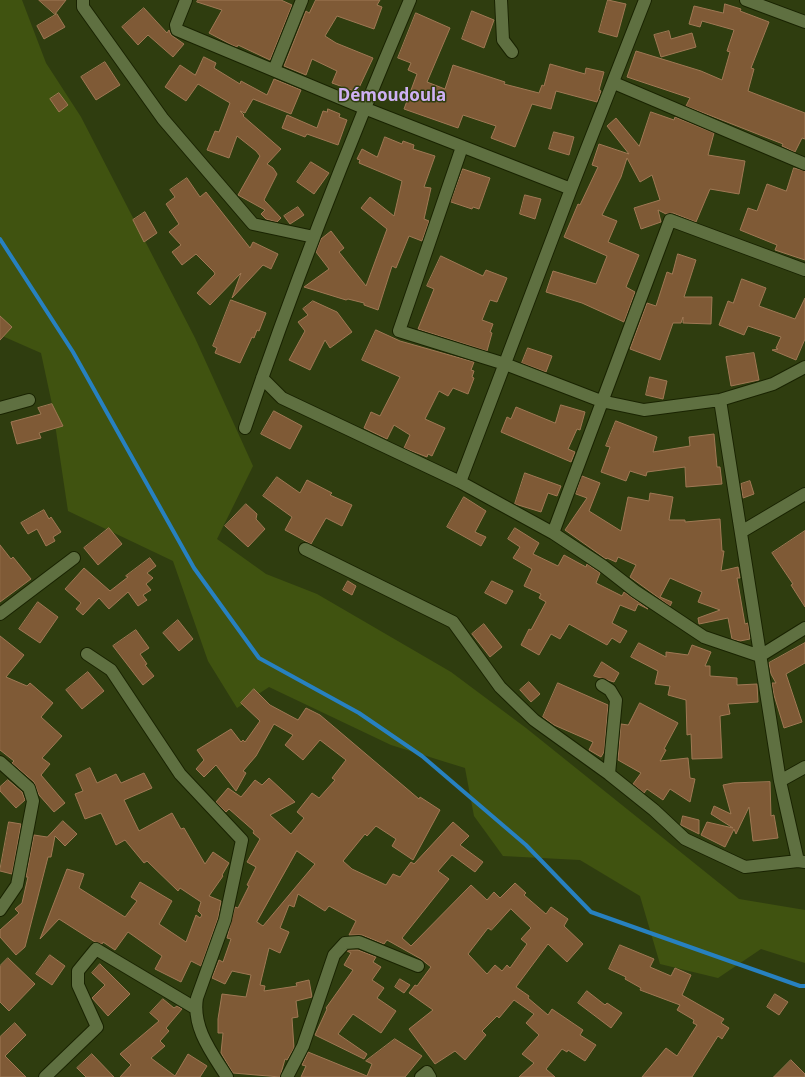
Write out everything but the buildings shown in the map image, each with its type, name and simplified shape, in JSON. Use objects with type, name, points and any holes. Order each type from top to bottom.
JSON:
[{"type":"street","points":[[83,0],[83,7],[163,119],[253,224],[314,236]]},
{"type":"street","points":[[186,0],[176,25],[177,30],[364,108],[571,189]]},
{"type":"street","points":[[274,70],[302,0]]},
{"type":"street","points":[[245,428],[314,236],[364,108],[410,0]]},
{"type":"street","points":[[502,0],[503,40],[512,52]]},
{"type":"street","points":[[460,482],[571,189],[614,83],[645,0]]},
{"type":"street","points":[[746,0],[805,22]]},
{"type":"street","points":[[614,83],[805,164]]},
{"type":"street","points":[[462,147],[399,331],[505,364],[601,401],[644,410],[720,400],[773,384],[805,367]]},
{"type":"street","points":[[552,533],[670,220],[805,270]]},
{"type":"street","points":[[262,378],[282,398],[460,482],[552,533],[603,566],[635,591],[704,637],[760,656]]},
{"type":"street","points":[[0,408],[29,400]]},
{"type":"street","points":[[305,549],[453,622],[500,687],[534,720],[609,774],[654,810],[685,839],[744,867],[802,862],[780,781],[720,400]]},
{"type":"street","points":[[741,532],[805,494]]},
{"type":"street","points":[[0,614],[74,558]]},
{"type":"street","points":[[760,656],[805,628]]},
{"type":"street","points":[[87,654],[111,670],[180,774],[242,840],[225,920],[197,998],[195,1008],[203,1039],[226,1077]]},
{"type":"street","points":[[602,685],[610,690],[616,700],[609,774]]},
{"type":"street","points":[[0,762],[29,788],[33,801],[17,885],[0,910]]},
{"type":"street","points":[[780,781],[805,767]]},
{"type":"street","points":[[287,1077],[303,1046],[334,955],[345,943],[359,942],[418,966]]},
{"type":"street","points":[[45,1077],[97,1027],[78,984],[78,971],[96,949],[195,1008]]},
{"type":"street","points":[[421,1077],[427,1072],[430,1077]]},
{"type":"green space","points":[[0,0],[22,0],[46,63],[81,117],[195,338],[253,466],[217,539],[266,574],[317,594],[451,672],[526,728],[739,899],[805,910],[805,963],[761,949],[718,978],[660,964],[640,896],[580,860],[503,856],[474,816],[465,768],[391,745],[269,687],[237,708],[208,661],[173,561],[68,511],[52,404],[41,353],[0,335]]},
{"type":"waterway","points":[[0,239],[73,352],[194,568],[259,658],[359,713],[422,756],[526,845],[591,912],[800,986],[805,986]]},
{"type":"district","name":"Démoudoula","points":[[392,96]]}]
